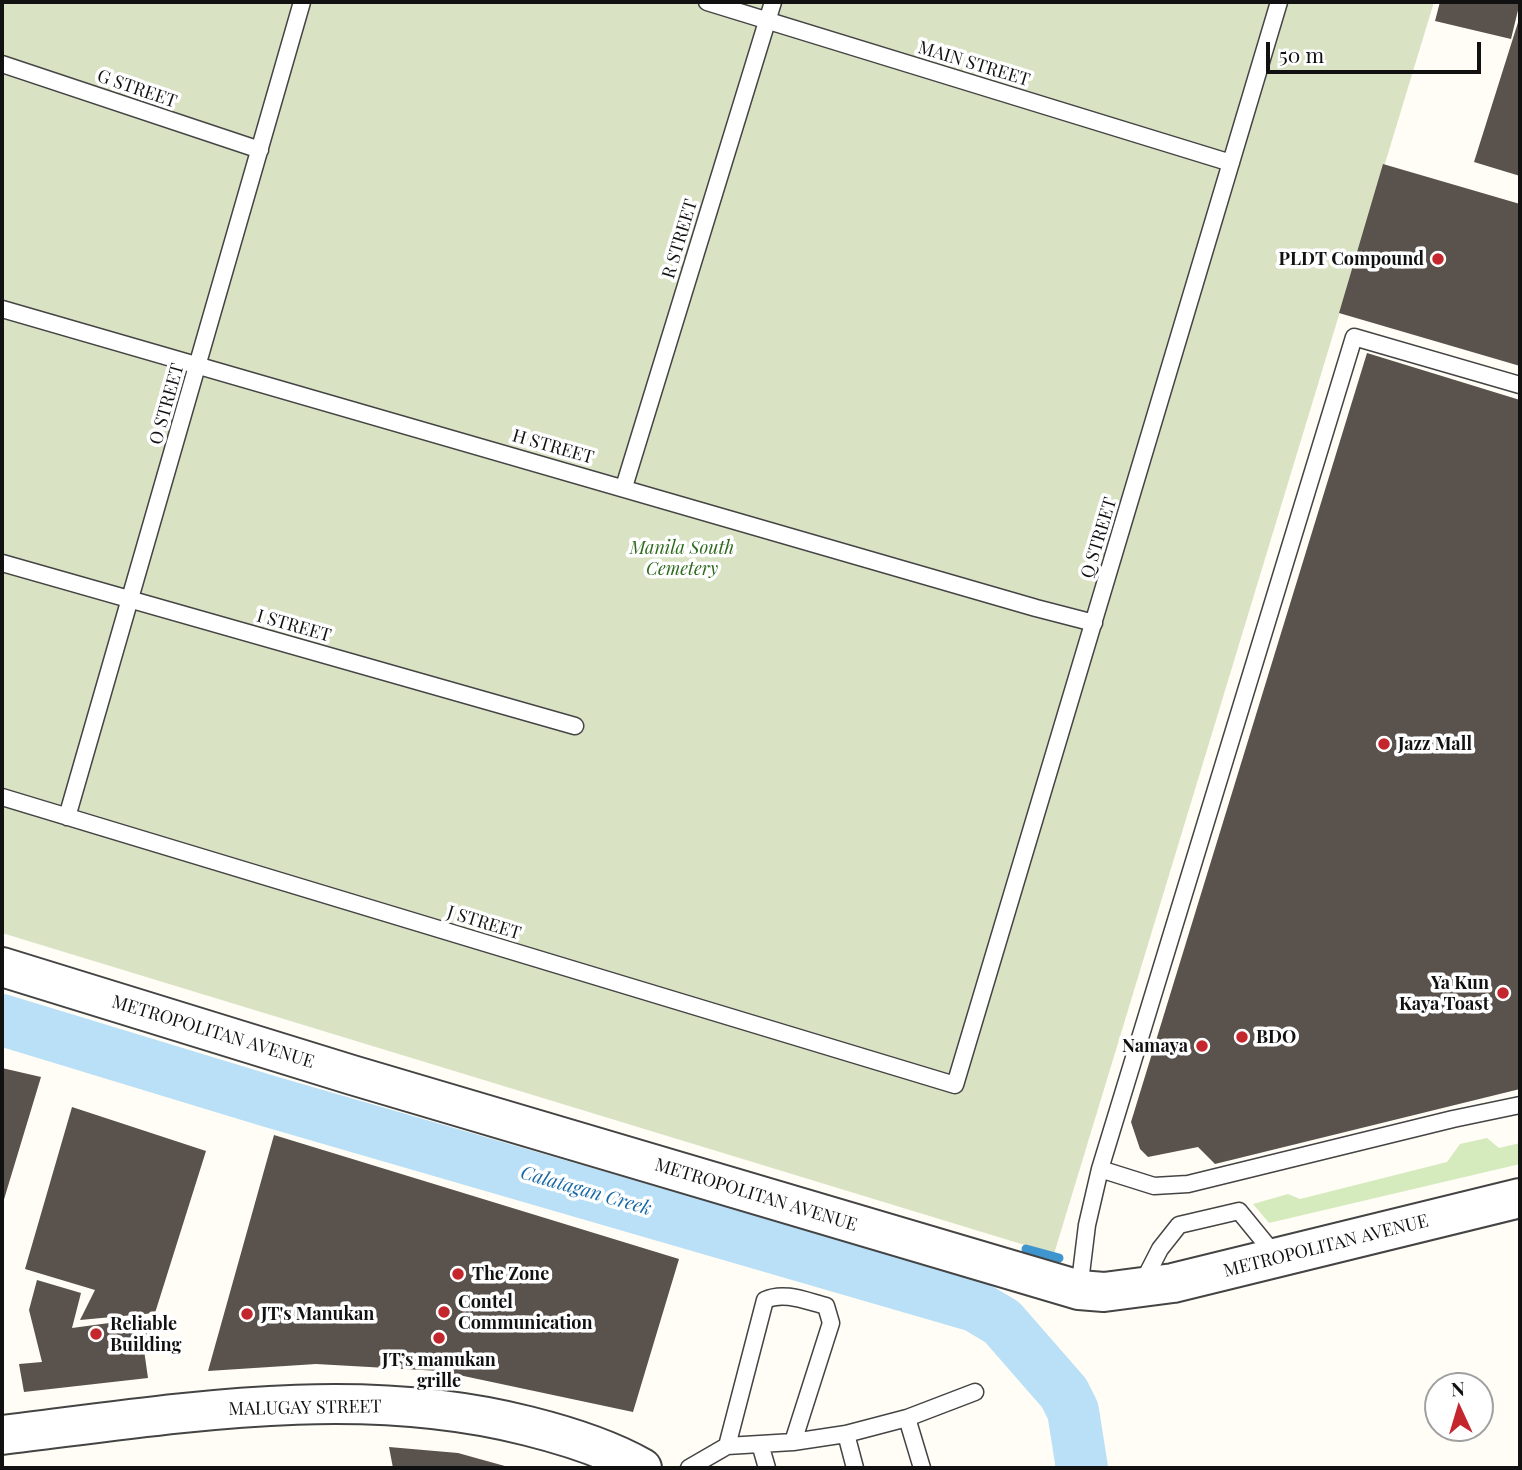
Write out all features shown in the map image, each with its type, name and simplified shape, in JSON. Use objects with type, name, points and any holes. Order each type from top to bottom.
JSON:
[{"type":"street","name":"METROPOLITAN AVENUE","points":[[2,967],[366,1079],[1079,1290],[1104,1292],[1173,1283],[1520,1198]]},
{"type":"street","name":"MALUGAY STREET","points":[[2,1435],[213,1410],[370,1404],[485,1415],[575,1438],[642,1468]]},
{"type":"lane","name":"O STREET","points":[[67,817],[302,2]]},
{"type":"lane","name":"MAIN STREET","points":[[707,2],[1231,163]]},
{"type":"lane","name":"R STREET","points":[[624,487],[773,2]]},
{"type":"lane","name":"Q STREET","points":[[955,1085],[1279,2]]},
{"type":"lane","name":"G STREET","points":[[2,64],[260,150]]},
{"type":"lane","name":"H STREET","points":[[2,309],[1094,623]]},
{"type":"lane","points":[[1079,1290],[1087,1225],[1100,1169],[1354,337],[1520,385]]},
{"type":"lane","name":"I STREET","points":[[2,563],[575,726]]},
{"type":"lane","name":"J STREET","points":[[2,797],[955,1085]]},
{"type":"lane","points":[[1100,1169],[1154,1186],[1188,1184],[1520,1105]]},
{"type":"lane","points":[[1140,1288],[1160,1249],[1179,1225],[1239,1211],[1277,1257]]},
{"type":"lane","points":[[727,1446],[765,1300],[773,1296],[786,1296],[826,1306],[831,1324],[793,1442]]},
{"type":"lane","points":[[689,1468],[727,1446],[793,1442],[846,1434],[907,1418],[975,1392]]},
{"type":"lane","points":[[907,1418],[922,1468]]},
{"type":"lane","points":[[846,1434],[855,1468]]},
{"type":"lane","points":[[760,1444],[767,1468]]},
{"type":"green space","name":"Manila South Cemetery","points":[[2,2],[1434,2],[1054,1254],[2,933]]},
{"type":"green space","points":[[1487,1138],[1499,1148],[1520,1143],[1520,1164],[1269,1223],[1253,1204],[1288,1194],[1300,1199],[1447,1162],[1460,1144]]},
{"type":"building","points":[[1440,2],[1520,2],[1511,39],[1435,21]]},
{"type":"building","points":[[1520,16],[1520,176],[1474,162]]},
{"type":"building","name":"PLDT Compound","points":[[1383,164],[1520,204],[1520,366],[1339,313]]},
{"type":"building","name":"Jazz Mall","points":[[1367,353],[1520,400],[1520,1089],[1215,1164],[1198,1147],[1148,1157],[1140,1149],[1131,1122]]},
{"type":"building","points":[[2,1068],[41,1077],[2,1206]]},
{"type":"building","points":[[72,1107],[206,1151],[155,1313],[80,1320],[95,1290],[25,1269]]},
{"type":"building","name":"Contel Communication","points":[[274,1135],[679,1259],[633,1412],[440,1371],[316,1364],[208,1371]]},
{"type":"building","name":"Reliable Building","points":[[37,1280],[81,1293],[72,1328],[154,1317],[158,1340],[143,1343],[148,1378],[24,1392],[19,1364],[42,1362],[29,1310]]},
{"type":"building","points":[[389,1447],[458,1453],[512,1468],[393,1468]]},
{"type":"waterway","name":"Calatagan Creek","points":[[2,1020],[268,1101],[975,1306],[1002,1322],[1064,1393],[1073,1411],[1082,1468]]},
{"type":"waterway","points":[[1026,1249],[1059,1258]]},
{"type":"place","name":"PLDT Compound","points":[[1438,259]]},
{"type":"place","name":"Jazz Mall","points":[[1384,744]]},
{"type":"place","name":"Ya Kun Kaya Toast","points":[[1503,993]]},
{"type":"place","name":"BDO","points":[[1242,1037]]},
{"type":"place","name":"Namaya","points":[[1202,1046]]},
{"type":"place","name":"The Zone","points":[[458,1274]]},
{"type":"place","name":"Contel Communication","points":[[444,1312]]},
{"type":"place","name":"JT's Manukan","points":[[247,1314]]},
{"type":"place","name":"Reliable Building","points":[[96,1334]]},
{"type":"place","name":"JT’s manukan grille","points":[[439,1338]]}]
